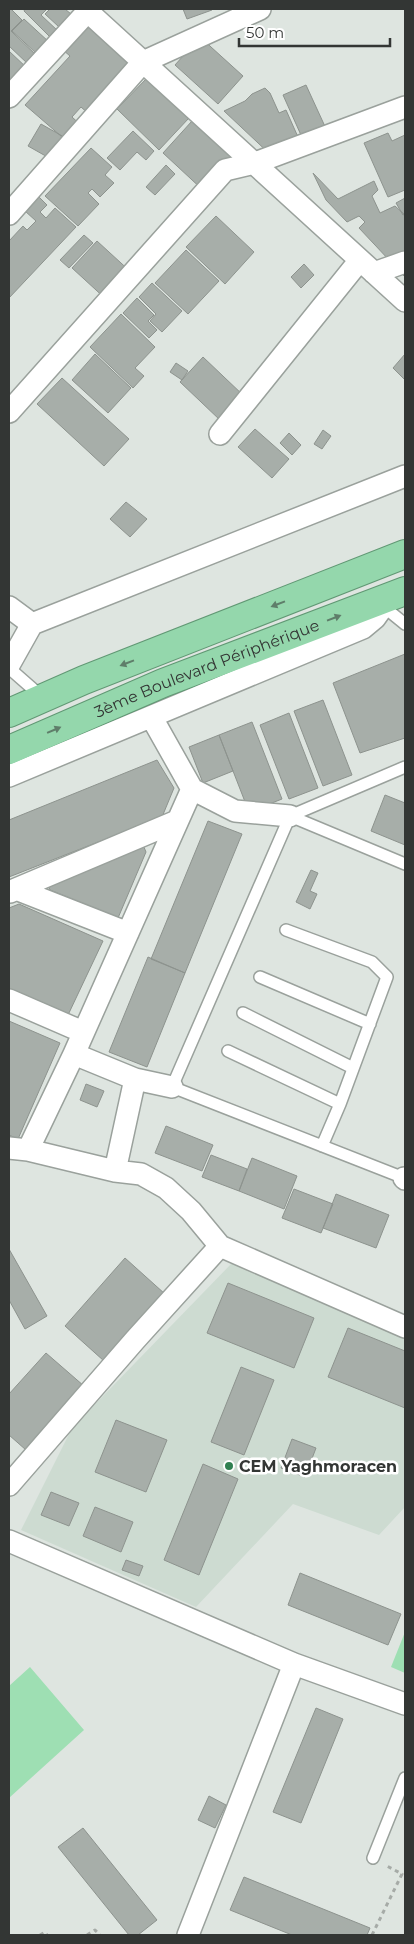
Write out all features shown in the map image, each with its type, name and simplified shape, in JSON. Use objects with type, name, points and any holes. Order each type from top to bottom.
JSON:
[{"type":"highway","name":"3ème Boulevard Périphérique","points":[[9,713],[84,680],[405,554]]},
{"type":"highway","name":"3ème Boulevard Périphérique","points":[[9,750],[163,683],[393,598]]},
{"type":"street","points":[[9,214],[143,62],[260,9]]},
{"type":"street","points":[[9,97],[86,10],[405,301]]},
{"type":"street","points":[[9,412],[225,170],[255,163],[405,107]]},
{"type":"street","points":[[220,434],[367,267],[405,262]]},
{"type":"street","points":[[9,667],[32,624],[405,476]]},
{"type":"street","points":[[9,776],[152,718],[363,628],[393,598]]},
{"type":"street","points":[[9,607],[32,624]]},
{"type":"street","points":[[152,718],[192,788],[235,811],[290,816]]},
{"type":"street","points":[[192,788],[74,1054],[19,1149],[115,1171],[141,1174],[166,1188],[191,1210],[220,1246],[405,1328]]},
{"type":"street","points":[[12,890],[177,821]]},
{"type":"street","points":[[12,890],[128,933]]},
{"type":"street","points":[[9,1000],[84,1032]]},
{"type":"street","points":[[74,1054],[135,1079],[172,1087]]},
{"type":"street","points":[[115,1171],[135,1079]]},
{"type":"street","points":[[9,1485],[135,1340],[220,1246]]},
{"type":"street","points":[[9,1541],[294,1664],[405,1704]]},
{"type":"street","points":[[188,1935],[294,1664]]},
{"type":"lane","points":[[393,598],[405,624]]},
{"type":"lane","points":[[9,667],[44,698]]},
{"type":"lane","points":[[405,766],[290,816],[172,1087],[405,1178]]},
{"type":"lane","points":[[290,816],[405,864]]},
{"type":"lane","points":[[286,930],[372,962],[387,978],[340,1104],[322,1146]]},
{"type":"lane","points":[[260,977],[370,1024]]},
{"type":"lane","points":[[243,1013],[353,1068]]},
{"type":"lane","points":[[228,1051],[340,1104]]},
{"type":"lane","points":[[373,1858],[405,1778]]},
{"type":"path","points":[[372,1935],[402,1874],[373,1858]]},
{"type":"path","points":[[87,1935],[95,1930],[100,1935]]},
{"type":"path","points":[[40,1935],[45,1932],[48,1935]]},
{"type":"shaded area","name":"CEM Yaghmoracen","points":[[232,1263],[405,1338],[405,1507],[379,1535],[293,1504],[196,1607],[21,1530],[72,1428]]},
{"type":"green space","points":[[405,1632],[405,1673],[391,1667]]},
{"type":"green space","points":[[30,1667],[84,1730],[9,1798],[9,1686]]},
{"type":"building","points":[[11,9],[22,20],[11,31],[36,55],[28,64],[9,46],[9,11]]},
{"type":"building","points":[[25,9],[47,9],[41,15],[58,31],[51,38],[24,11]]},
{"type":"building","points":[[50,9],[65,9],[71,14],[59,27],[45,14]]},
{"type":"building","points":[[183,9],[211,9],[212,10],[187,19]]},
{"type":"building","points":[[24,19],[49,42],[37,54],[12,31]]},
{"type":"building","points":[[86,25],[133,68],[90,115],[81,107],[72,117],[83,127],[69,143],[25,105],[70,56],[63,50]]},
{"type":"building","points":[[200,37],[243,76],[218,104],[175,65]]},
{"type":"building","points":[[9,51],[28,69],[9,89]]},
{"type":"building","points":[[147,78],[189,118],[159,150],[117,109]]},
{"type":"building","points":[[306,85],[328,133],[305,144],[283,95]]},
{"type":"building","points":[[265,88],[270,93],[279,113],[286,110],[302,146],[274,158],[224,111],[245,101],[252,94]]},
{"type":"building","points":[[192,121],[235,160],[205,192],[163,153]]},
{"type":"building","points":[[41,124],[64,137],[51,159],[28,146]]},
{"type":"building","points":[[133,131],[154,151],[146,160],[137,152],[120,170],[107,158]]},
{"type":"building","points":[[388,133],[392,141],[405,135],[405,190],[388,197],[364,143]]},
{"type":"building","points":[[91,148],[112,167],[105,175],[114,183],[100,197],[92,189],[88,193],[99,204],[78,226],[45,196]]},
{"type":"building","points":[[166,165],[175,174],[155,195],[146,187]]},
{"type":"building","points":[[313,173],[338,199],[374,181],[378,190],[372,196],[380,213],[395,206],[405,215],[405,277],[359,228],[365,222],[359,216],[347,222],[326,200]]},
{"type":"building","points":[[38,196],[47,205],[40,212],[46,218],[55,208],[76,227],[9,298],[9,241],[23,226],[27,230],[36,221],[25,211]]},
{"type":"building","points":[[405,198],[405,214],[403,215],[396,203]]},
{"type":"building","points":[[216,216],[254,252],[225,284],[186,247]]},
{"type":"building","points":[[84,235],[93,243],[69,268],[60,260]]},
{"type":"building","points":[[97,241],[133,274],[108,301],[72,268]]},
{"type":"building","points":[[186,250],[219,281],[188,314],[155,283]]},
{"type":"building","points":[[304,264],[314,275],[301,288],[291,277]]},
{"type":"building","points":[[152,283],[182,311],[162,332],[150,321],[156,314],[139,297]]},
{"type":"building","points":[[137,298],[154,315],[148,321],[157,330],[149,338],[123,313]]},
{"type":"building","points":[[121,314],[155,347],[135,368],[144,376],[133,388],[90,347]]},
{"type":"building","points":[[95,354],[131,388],[108,413],[72,380]]},
{"type":"building","points":[[405,354],[405,380],[393,368]]},
{"type":"building","points":[[203,357],[244,396],[221,421],[180,382]]},
{"type":"building","points":[[176,363],[188,371],[182,380],[170,372]]},
{"type":"building","points":[[62,378],[129,439],[104,466],[37,404]]},
{"type":"building","points":[[255,429],[289,459],[272,478],[238,447]]},
{"type":"building","points":[[323,430],[331,436],[322,449],[314,444]]},
{"type":"building","points":[[289,433],[301,445],[292,455],[280,443]]},
{"type":"building","points":[[126,502],[147,519],[130,537],[110,519]]},
{"type":"building","points":[[405,654],[405,738],[360,753],[333,683]]},
{"type":"building","points":[[323,700],[352,775],[323,786],[294,711]]},
{"type":"building","points":[[289,713],[318,788],[289,799],[260,725]]},
{"type":"building","points":[[252,722],[282,799],[249,812],[219,735]]},
{"type":"building","points":[[219,735],[233,771],[203,783],[189,747]]},
{"type":"building","points":[[157,760],[174,788],[162,817],[9,877],[9,820]]},
{"type":"building","points":[[385,795],[405,803],[405,845],[371,831]]},
{"type":"building","points":[[208,821],[242,834],[185,973],[151,959]]},
{"type":"building","points":[[141,840],[146,852],[118,918],[50,890],[47,883]]},
{"type":"building","points":[[311,870],[318,873],[310,891],[317,894],[310,909],[296,902]]},
{"type":"building","points":[[19,904],[103,941],[68,1015],[9,992],[9,908]]},
{"type":"building","points":[[148,957],[185,973],[147,1067],[109,1052]]},
{"type":"building","points":[[9,1021],[60,1043],[18,1139],[9,1135]]},
{"type":"building","points":[[86,1084],[104,1091],[97,1107],[80,1100]]},
{"type":"building","points":[[166,1126],[213,1145],[202,1171],[155,1153]]},
{"type":"building","points":[[211,1155],[247,1169],[239,1191],[202,1177]]},
{"type":"building","points":[[252,1158],[297,1176],[284,1209],[239,1191]]},
{"type":"building","points":[[294,1189],[333,1204],[321,1233],[282,1218]]},
{"type":"building","points":[[336,1194],[389,1215],[376,1248],[323,1228]]},
{"type":"building","points":[[9,1249],[47,1316],[25,1329],[9,1300]]},
{"type":"building","points":[[125,1258],[165,1294],[104,1361],[65,1326]]},
{"type":"building","points":[[228,1283],[314,1318],[294,1368],[207,1333]]},
{"type":"building","points":[[348,1328],[405,1351],[405,1408],[328,1377]]},
{"type":"building","points":[[46,1353],[84,1386],[26,1450],[9,1435],[9,1394]]},
{"type":"building","points":[[241,1367],[274,1380],[244,1455],[211,1442]]},
{"type":"building","points":[[116,1420],[167,1440],[146,1492],[95,1472]]},
{"type":"building","points":[[292,1439],[316,1448],[305,1477],[281,1468]]},
{"type":"building","points":[[203,1464],[238,1479],[199,1575],[164,1560]]},
{"type":"building","points":[[51,1492],[79,1503],[69,1526],[41,1515]]},
{"type":"building","points":[[95,1507],[133,1522],[121,1552],[83,1536]]},
{"type":"building","points":[[126,1560],[143,1566],[139,1576],[122,1570]]},
{"type":"building","points":[[300,1573],[401,1614],[388,1645],[288,1605]]},
{"type":"building","points":[[316,1708],[343,1719],[301,1823],[273,1812]]},
{"type":"building","points":[[209,1796],[226,1805],[215,1828],[198,1820]]},
{"type":"building","points":[[83,1828],[157,1920],[138,1935],[129,1935],[58,1847]]},
{"type":"building","points":[[244,1877],[370,1928],[367,1935],[292,1935],[230,1910]]},
{"type":"place","name":"CEM Yaghmoracen","points":[[229,1466]]}]
